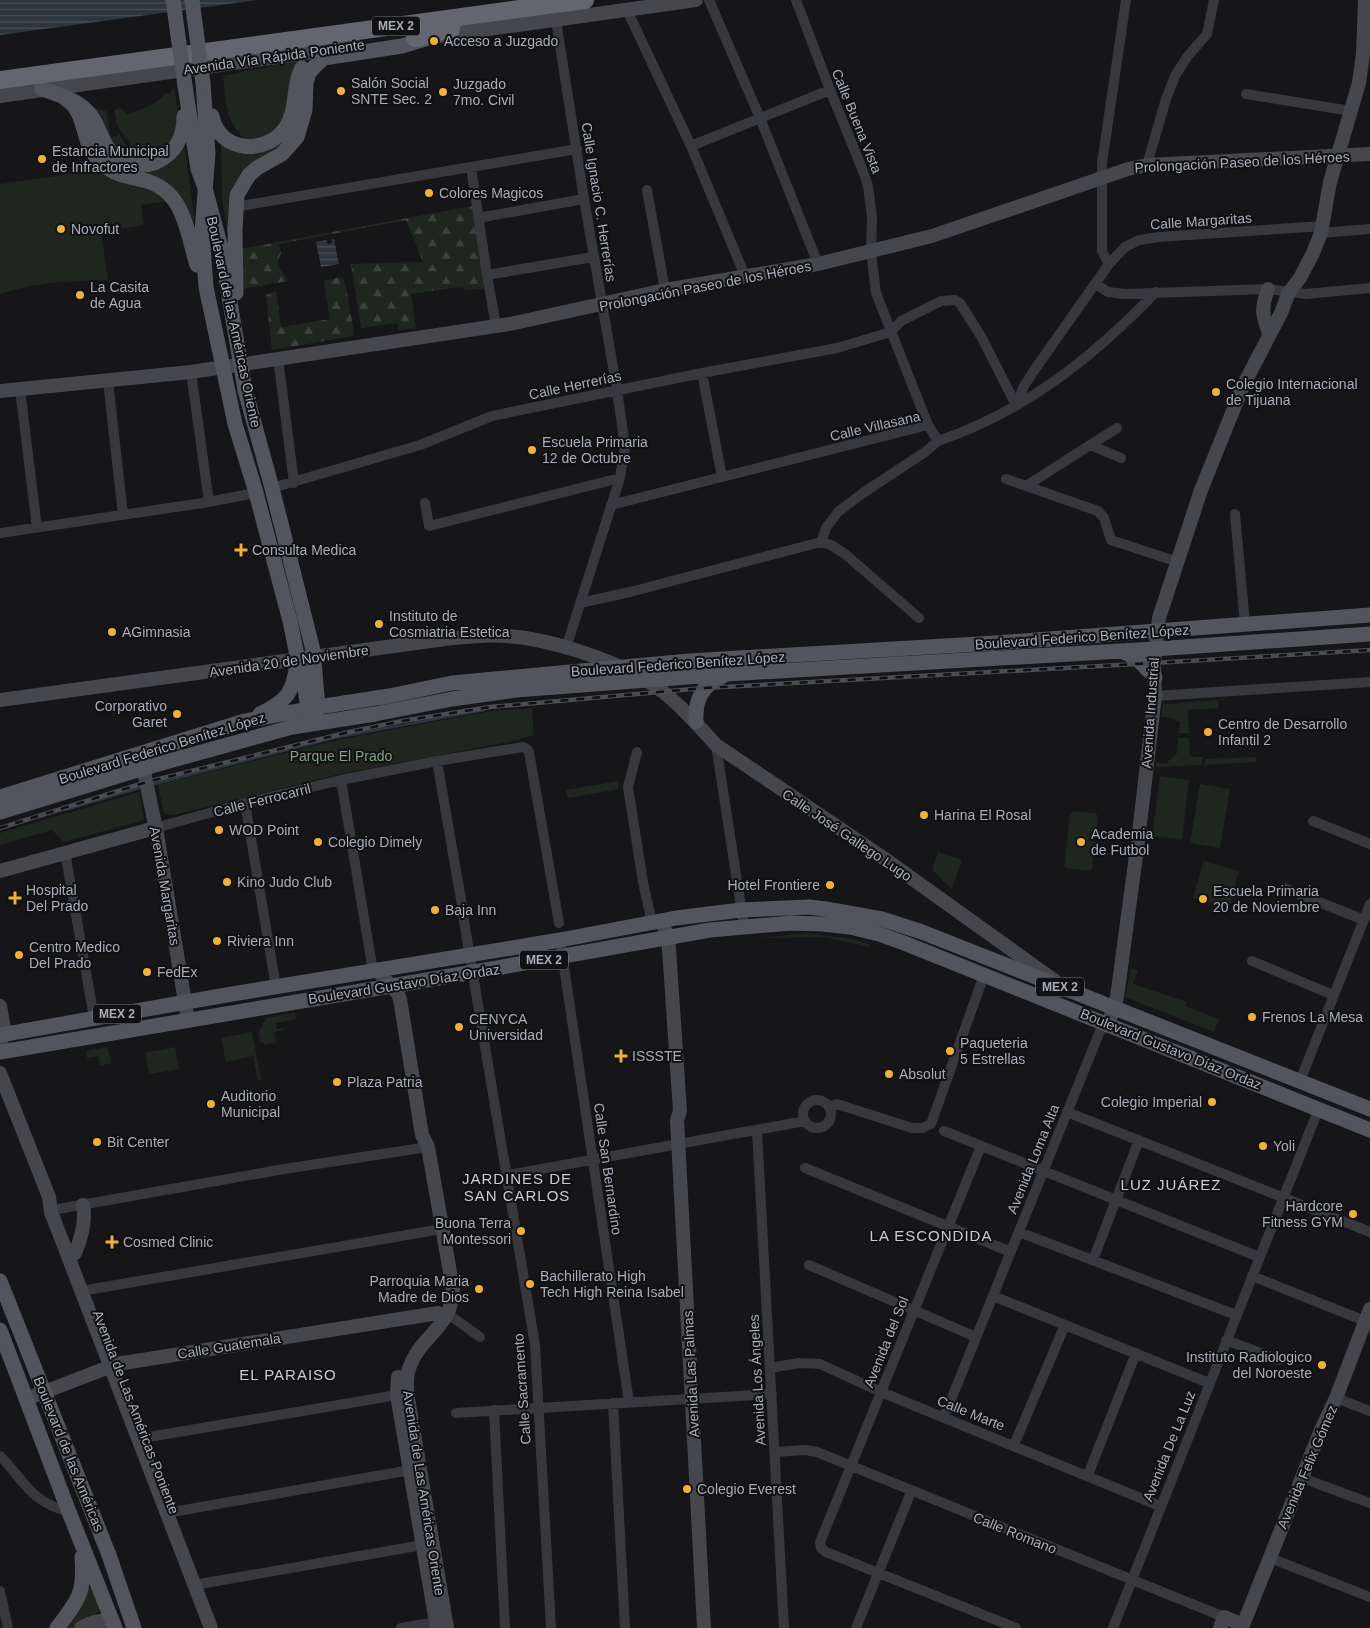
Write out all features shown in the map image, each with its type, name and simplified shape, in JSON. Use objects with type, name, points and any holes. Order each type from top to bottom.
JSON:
[{"type":"highway","points":[[423,37],[438,32],[570,6],[585,0]]},
{"type":"highway","name":"Avenida Vía Rápida Poniente","points":[[0,80],[585,0]]},
{"type":"main road","name":"Boulevard de las Américas Oriente","points":[[173,0],[195,157],[220,244],[245,390],[272,488],[314,658],[316,714]]},
{"type":"main road","name":"Boulevard de las Américas Oriente","points":[[192,0],[203,78],[208,153],[202,232],[206,287],[235,424],[256,493],[290,620],[298,660],[316,714]]},
{"type":"main road","points":[[203,78],[213,123],[218,133],[238,145],[254,147],[264,145],[278,136],[288,125],[298,75],[302,68],[312,60],[402,46],[417,42],[423,37]]},
{"type":"main road","points":[[235,337],[237,324],[235,207],[237,195],[249,175],[257,168],[282,154],[297,137],[305,110],[306,83],[309,73],[324,58]]},
{"type":"main road","points":[[42,90],[77,102],[87,111],[106,145],[115,156],[130,164],[149,164],[166,156],[181,136],[184,122],[183,81]]},
{"type":"main road","points":[[62,96],[74,106],[94,155],[105,167],[124,177],[153,183],[172,196],[181,210],[196,264],[206,287]]},
{"type":"main road","name":"Boulevard Federico Benítez López","points":[[0,797],[245,721],[507,692],[634,674],[689,661],[1156,632],[1370,615]]},
{"type":"main road","name":"Boulevard Federico Benítez López","points":[[0,812],[144,768],[292,727],[316,714],[452,683],[533,675],[727,674],[1155,649],[1370,634]]},
{"type":"main road","points":[[1122,651],[1136,658],[1155,678]]},
{"type":"main road","points":[[245,721],[275,706],[290,692],[294,683],[298,660]]},
{"type":"main road","points":[[696,722],[696,712],[704,688],[709,683],[727,674]]},
{"type":"main road","name":"Boulevard Gustavo Díaz Ordaz","points":[[2,1037],[185,1002],[560,940],[657,922],[741,910],[808,907],[856,913],[932,935],[1370,1109]]},
{"type":"main road","name":"Boulevard Gustavo Díaz Ordaz","points":[[0,1052],[562,957],[710,930],[791,923],[822,924],[850,927],[879,934],[904,943],[1370,1130]]},
{"type":"main road","name":"Boulevard de las Américas","points":[[0,1281],[108,1555],[134,1628]]},
{"type":"main road","name":"Boulevard de las Américas","points":[[0,1330],[114,1625]]},
{"type":"main road","points":[[57,1628],[78,1598],[82,1587],[84,1575],[81,1541]]},
{"type":"street","name":"Avenida Vía Rápida Poniente","points":[[0,96],[696,0]]},
{"type":"street","points":[[710,0],[760,118],[818,264]]},
{"type":"street","name":"Calle Buena Vista","points":[[796,0],[830,90],[864,171],[872,216],[871,252],[876,294],[928,426]]},
{"type":"street","points":[[1109,264],[1102,251],[1102,163],[1126,0]]},
{"type":"street","points":[[1147,165],[1166,99],[1175,76],[1187,57],[1207,34],[1214,0]]},
{"type":"street","name":"Avenida Industrial","points":[[1108,1025],[1114,1008],[1137,845],[1155,696],[1155,649],[1159,618],[1201,490],[1243,386],[1281,313],[1289,292],[1306,266],[1322,230],[1336,156],[1352,111],[1359,83],[1364,54],[1365,0]]},
{"type":"street","points":[[627,10],[690,146],[745,276]]},
{"type":"street","name":"Calle Ignacio C. Herrerías","points":[[556,20],[593,257],[618,390],[625,446],[620,478],[566,648]]},
{"type":"street","points":[[690,146],[830,90]]},
{"type":"street","points":[[1246,94],[1352,111]]},
{"type":"street","points":[[235,207],[577,149]]},
{"type":"street","name":"Prolongación Paseo de los Héroes","points":[[0,391],[191,372],[496,326],[602,305],[665,290],[818,264],[932,236],[1128,169],[1147,165],[1370,154]]},
{"type":"street","points":[[471,167],[496,326]]},
{"type":"street","points":[[647,190],[665,290]]},
{"type":"street","points":[[478,218],[584,199]]},
{"type":"street","name":"Calle Margaritas","points":[[1016,405],[1024,386],[1033,372],[1109,264],[1125,246],[1139,240],[1159,236],[1370,229]]},
{"type":"street","points":[[487,275],[593,257]]},
{"type":"street","points":[[1096,284],[1108,292],[1124,294],[1268,289],[1306,294],[1370,288]]},
{"type":"street","points":[[1268,289],[1263,301],[1262,315],[1269,333]]},
{"type":"street","points":[[821,542],[826,528],[838,512],[862,493],[925,452],[938,441],[988,422],[1059,379],[1087,358],[1125,324],[1156,292]]},
{"type":"street","points":[[891,332],[901,322],[942,301],[955,300],[960,303],[982,338],[1016,405]]},
{"type":"street","name":"Calle Herrerías","points":[[272,488],[420,445],[492,416],[702,373],[837,348],[891,332]]},
{"type":"street","points":[[278,358],[294,483]]},
{"type":"street","points":[[191,372],[209,502]]},
{"type":"street","points":[[702,373],[722,477]]},
{"type":"street","points":[[108,381],[123,515]]},
{"type":"street","points":[[20,389],[37,528]]},
{"type":"street","name":"Calle Villasana","points":[[611,505],[928,426],[938,441]]},
{"type":"street","points":[[1026,486],[1117,428]]},
{"type":"street","points":[[1090,445],[1121,458]]},
{"type":"street","points":[[425,503],[429,526],[620,478]]},
{"type":"street","points":[[1006,479],[1098,511],[1104,518],[1109,536],[1116,543],[1178,562]]},
{"type":"street","points":[[0,534],[256,493]]},
{"type":"street","points":[[1235,514],[1245,624]]},
{"type":"street","points":[[580,603],[630,592],[821,542],[831,545],[845,554],[919,618]]},
{"type":"street","name":"Avenida 20 de Noviembre","points":[[0,700],[426,642],[484,636],[519,637],[566,648],[607,661],[634,674]]},
{"type":"street","name":"Calle José Gallego Lugo","points":[[634,674],[667,696],[696,722],[716,745],[882,857],[1068,990]]},
{"type":"street","points":[[1155,696],[1370,682]]},
{"type":"street","points":[[716,745],[744,926]]},
{"type":"street","name":"Calle Ferrocarril","points":[[0,871],[244,803],[341,780],[520,747],[528,749],[559,924]]},
{"type":"street","points":[[637,752],[628,787],[643,882],[657,922]]},
{"type":"street","name":"Avenida Margaritas","points":[[140,753],[188,1020]]},
{"type":"street","name":"Calle Sacramento","points":[[437,761],[474,972],[535,1344],[537,1408],[551,1628]]},
{"type":"street","points":[[341,780],[372,965],[377,970]]},
{"type":"street","points":[[244,803],[276,987]]},
{"type":"street","points":[[1313,821],[1370,844]]},
{"type":"street","points":[[65,852],[94,1018]]},
{"type":"street","points":[[1284,888],[1364,920]]},
{"type":"street","points":[[1300,1081],[1370,904]]},
{"type":"street","name":"Avenida Las Palmas","points":[[657,922],[663,939],[672,1112],[677,1120],[704,1628]]},
{"type":"street","name":"Calle San Bernardino","points":[[560,940],[630,1402]]},
{"type":"street","points":[[1252,961],[1333,995]]},
{"type":"street","name":"Avenida de Las Américas Oriente","points":[[377,970],[398,994],[400,999],[438,1230],[445,1291],[443,1314],[401,1363],[398,1374],[441,1625]]},
{"type":"street","points":[[829,1107],[837,1104],[912,1128],[922,1128],[931,1124],[984,975]]},
{"type":"street","points":[[0,1006],[2,1037]]},
{"type":"street","name":"Avenida Loma Alta","points":[[944,1417],[1100,1032],[1108,1025]]},
{"type":"street","name":"Avenida de Las Américas Poniente","points":[[0,1072],[171,1512],[198,1585],[211,1628]]},
{"type":"street","points":[[820,1100],[829,1107],[831,1119],[825,1126],[812,1127],[805,1121],[804,1108],[810,1102],[820,1100]]},
{"type":"street","name":"Avenida De La Luz","points":[[1113,1628],[1319,1108]]},
{"type":"street","points":[[1067,1112],[1370,1232]]},
{"type":"street","points":[[508,1175],[805,1121]]},
{"type":"street","name":"Avenida Los Ángeles","points":[[757,1131],[784,1628]]},
{"type":"street","points":[[944,1131],[1260,1257]]},
{"type":"street","points":[[1093,1260],[1139,1140]]},
{"type":"street","points":[[54,1211],[424,1143]]},
{"type":"street","name":"Avenida del Sol","points":[[879,1572],[821,1548],[820,1542],[981,1146]]},
{"type":"street","points":[[805,1168],[948,1228],[1011,1252]]},
{"type":"street","points":[[75,1253],[84,1223],[82,1205]]},
{"type":"street","name":"Avenida de Las Américas Poniente","points":[[54,1211],[75,1253],[85,1291]]},
{"type":"street","points":[[85,1291],[438,1230]]},
{"type":"street","points":[[1019,1232],[1236,1315]]},
{"type":"street","points":[[809,1265],[976,1337]]},
{"type":"street","points":[[1252,1276],[1368,1318]]},
{"type":"street","points":[[993,1296],[1209,1383]]},
{"type":"street","points":[[443,1314],[480,1336]]},
{"type":"street","name":"Calle Guatemala","points":[[26,1399],[113,1365],[443,1314]]},
{"type":"street","name":"Avenida Felix Gómez","points":[[1247,1626],[1270,1558],[1368,1318]]},
{"type":"street","points":[[1014,1446],[1065,1325]]},
{"type":"street","points":[[1226,1340],[1279,1360]]},
{"type":"street","points":[[1088,1475],[1136,1353]]},
{"type":"street","name":"Calle Marte","points":[[770,1368],[799,1363],[820,1364],[881,1392],[1160,1506]]},
{"type":"street","points":[[142,1438],[402,1394]]},
{"type":"street","points":[[456,1413],[772,1394]]},
{"type":"street","points":[[1336,1398],[1370,1411]]},
{"type":"street","points":[[613,1403],[625,1628]]},
{"type":"street","points":[[494,1410],[505,1628]]},
{"type":"street","name":"Calle Romano","points":[[775,1452],[811,1451],[1131,1580],[1222,1623],[1247,1626]]},
{"type":"street","points":[[0,1456],[26,1489],[40,1500],[57,1509],[69,1512]]},
{"type":"street","points":[[171,1512],[415,1469]]},
{"type":"street","points":[[1302,1478],[1370,1503]]},
{"type":"street","points":[[856,1628],[911,1492]]},
{"type":"street","points":[[198,1585],[427,1544]]},
{"type":"street","points":[[1270,1558],[1370,1596]]},
{"type":"street","points":[[879,1572],[1016,1628]]},
{"type":"street","name":"Avenida de Las Américas Poniente","points":[[198,1585],[220,1628]]},
{"type":"street","points":[[0,1590],[2,1610],[8,1628]]},
{"type":"street","points":[[82,1628],[102,1620],[114,1625]]},
{"type":"street","points":[[401,1628],[441,1625]]},
{"type":"green space","points":[[294,61],[301,65],[281,127],[251,143],[236,130],[228,114],[223,76]]},
{"type":"green space","points":[[174,87],[178,119],[173,137],[160,151],[143,158],[134,151],[118,127],[114,110],[121,108],[127,114],[137,111],[153,104],[165,93],[170,93]]},
{"type":"green space","points":[[89,107],[106,111],[111,137],[118,136],[117,131],[137,160],[115,149]]},
{"type":"green space","points":[[86,116],[136,170],[184,142],[194,228],[187,210],[98,150]]},
{"type":"green space","points":[[287,134],[284,145],[248,166],[230,248],[222,199],[221,142],[228,147]]},
{"type":"green space","name":"Novofut","points":[[100,170],[115,180],[148,187],[169,201],[141,205],[144,225],[101,232],[108,280],[57,282],[29,286],[0,294],[0,184]]},
{"type":"green space","points":[[472,206],[484,289],[465,290],[460,287],[411,294],[416,328],[399,330],[397,323],[361,328],[351,264],[423,262],[406,220],[279,244],[281,253],[277,264],[288,281],[243,289],[241,249]]},
{"type":"green space","points":[[340,277],[345,282],[354,332],[353,336],[272,350],[266,295],[276,291],[281,327],[330,319],[324,281]]},
{"type":"green space","points":[[1218,700],[1218,708],[1188,710],[1189,733],[1179,733],[1180,722],[1169,717],[1161,717],[1163,704]]},
{"type":"green space","name":"Parque El Prado","points":[[532,708],[534,735],[509,742],[340,774],[175,815],[165,814],[163,809],[158,785],[333,741],[491,711]]},
{"type":"green space","points":[[1178,738],[1189,738],[1190,757],[1202,757],[1202,765],[1156,767],[1156,763],[1167,763],[1177,753]]},
{"type":"green space","points":[[1256,757],[1257,762],[1205,765],[1205,759]]},
{"type":"green space","points":[[1160,776],[1189,780],[1182,840],[1152,836]]},
{"type":"green space","points":[[618,781],[619,789],[568,798],[566,790]]},
{"type":"green space","points":[[1200,784],[1230,789],[1220,848],[1190,843]]},
{"type":"green space","points":[[139,792],[144,820],[64,842],[52,830],[0,845],[0,833]]},
{"type":"green space","points":[[1074,811],[1095,813],[1098,816],[1092,868],[1090,871],[1066,868],[1064,866],[1070,814]]},
{"type":"green space","points":[[938,852],[962,860],[952,889],[932,870]]},
{"type":"green space","points":[[1204,861],[1239,871],[1229,908],[1193,898]]},
{"type":"green space","points":[[806,933],[852,939],[871,945],[870,947],[824,937],[760,938]]},
{"type":"green space","points":[[1131,968],[1138,970],[1133,984],[1187,1002],[1185,1006],[1219,1019],[1214,1032],[1125,997]]},
{"type":"green space","points":[[295,1013],[296,1019],[276,1023],[277,1029],[285,1028],[285,1030],[274,1032],[276,1043],[264,1045],[263,1042],[260,1042],[258,1033],[266,1018]]},
{"type":"green space","points":[[252,1032],[261,1079],[258,1080],[253,1056],[226,1062],[221,1038]]},
{"type":"green space","points":[[108,1047],[111,1063],[100,1066],[98,1056],[87,1058],[86,1051]]},
{"type":"green space","points":[[175,1047],[179,1069],[149,1074],[145,1053]]},
{"type":"green space","points":[[89,1587],[93,1589],[100,1610],[73,1628],[64,1628]]},
{"type":"shaded area","points":[[0,0],[258,0],[0,35]]},
{"type":"shaded area","points":[[332,239],[334,239],[339,264],[321,267],[316,242],[326,240],[330,244],[333,242]]},
{"type":"waterway","points":[[151,785],[334,738],[484,710]]},
{"type":"waterway","points":[[65,810],[143,787]]},
{"type":"railway","points":[[0,828],[147,782],[349,732],[402,721],[490,707],[704,688],[1370,650]]},
{"type":"place","name":"Acceso a Juzgado","points":[[434,41]]},
{"type":"place","name":"Salón Social SNTE Sec. 2","points":[[341,91]]},
{"type":"place","name":"Juzgado 7mo. Civil","points":[[443,92]]},
{"type":"place","name":"Estancia Municipal de Infractores","points":[[42,159]]},
{"type":"place","name":"Colores Magicos","points":[[429,193]]},
{"type":"place","name":"Novofut","points":[[61,229]]},
{"type":"place","name":"La Casita de Agua","points":[[80,295]]},
{"type":"place","name":"Colegio Internacional de Tijuana","points":[[1216,392]]},
{"type":"place","name":"Escuela Primaria 12 de Octubre","points":[[532,450]]},
{"type":"place","name":"Consulta Medica","points":[[241,550]]},
{"type":"place","name":"Instituto de Cosmiatria Estetica","points":[[379,624]]},
{"type":"place","name":"AGimnasia","points":[[112,632]]},
{"type":"place","name":"Corporativo Garet","points":[[177,714]]},
{"type":"place","name":"Centro de Desarrollo Infantil 2","points":[[1208,732]]},
{"type":"place","name":"Harina El Rosal","points":[[924,815]]},
{"type":"place","name":"WOD Point","points":[[219,830]]},
{"type":"place","name":"Colegio Dimely","points":[[318,842]]},
{"type":"place","name":"Academia de Futbol","points":[[1081,842]]},
{"type":"place","name":"Kino Judo Club","points":[[227,882]]},
{"type":"place","name":"Hotel Frontiere","points":[[830,885]]},
{"type":"place","name":"Hospital Del Prado","points":[[15,898]]},
{"type":"place","name":"Escuela Primaria 20 de Noviembre","points":[[1203,899]]},
{"type":"place","name":"Baja Inn","points":[[435,910]]},
{"type":"place","name":"Riviera Inn","points":[[217,941]]},
{"type":"place","name":"Centro Medico Del Prado","points":[[19,955]]},
{"type":"place","name":"FedEx","points":[[147,972]]},
{"type":"place","name":"Frenos La Mesa","points":[[1252,1017]]},
{"type":"place","name":"CENYCA Universidad","points":[[459,1027]]},
{"type":"place","name":"Paqueteria 5 Estrellas","points":[[950,1051]]},
{"type":"place","name":"ISSSTE","points":[[621,1056]]},
{"type":"place","name":"Absolut","points":[[889,1074]]},
{"type":"place","name":"Plaza Patria","points":[[337,1082]]},
{"type":"place","name":"Colegio Imperial","points":[[1212,1102]]},
{"type":"place","name":"Auditorio Municipal","points":[[211,1104]]},
{"type":"place","name":"Bit Center","points":[[97,1142]]},
{"type":"place","name":"Yoli","points":[[1263,1146]]},
{"type":"place","name":"Hardcore Fitness GYM","points":[[1353,1214]]},
{"type":"place","name":"Buona Terra Montessori","points":[[521,1231]]},
{"type":"place","name":"Cosmed Clinic","points":[[112,1242]]},
{"type":"place","name":"Bachillerato High Tech High Reina Isabel","points":[[530,1284]]},
{"type":"place","name":"Parroquia Maria Madre de Dios","points":[[479,1289]]},
{"type":"place","name":"Instituto Radiologico del Noroeste","points":[[1322,1365]]},
{"type":"place","name":"Colegio Everest","points":[[687,1489]]},
{"type":"district","name":"LUZ JUÁREZ","points":[[1171,1184]]},
{"type":"district","name":"JARDINES DE SAN CARLOS","points":[[517,1186]]},
{"type":"district","name":"LA ESCONDIDA","points":[[931,1235]]},
{"type":"district","name":"EL PARAISO","points":[[288,1374]]}]
